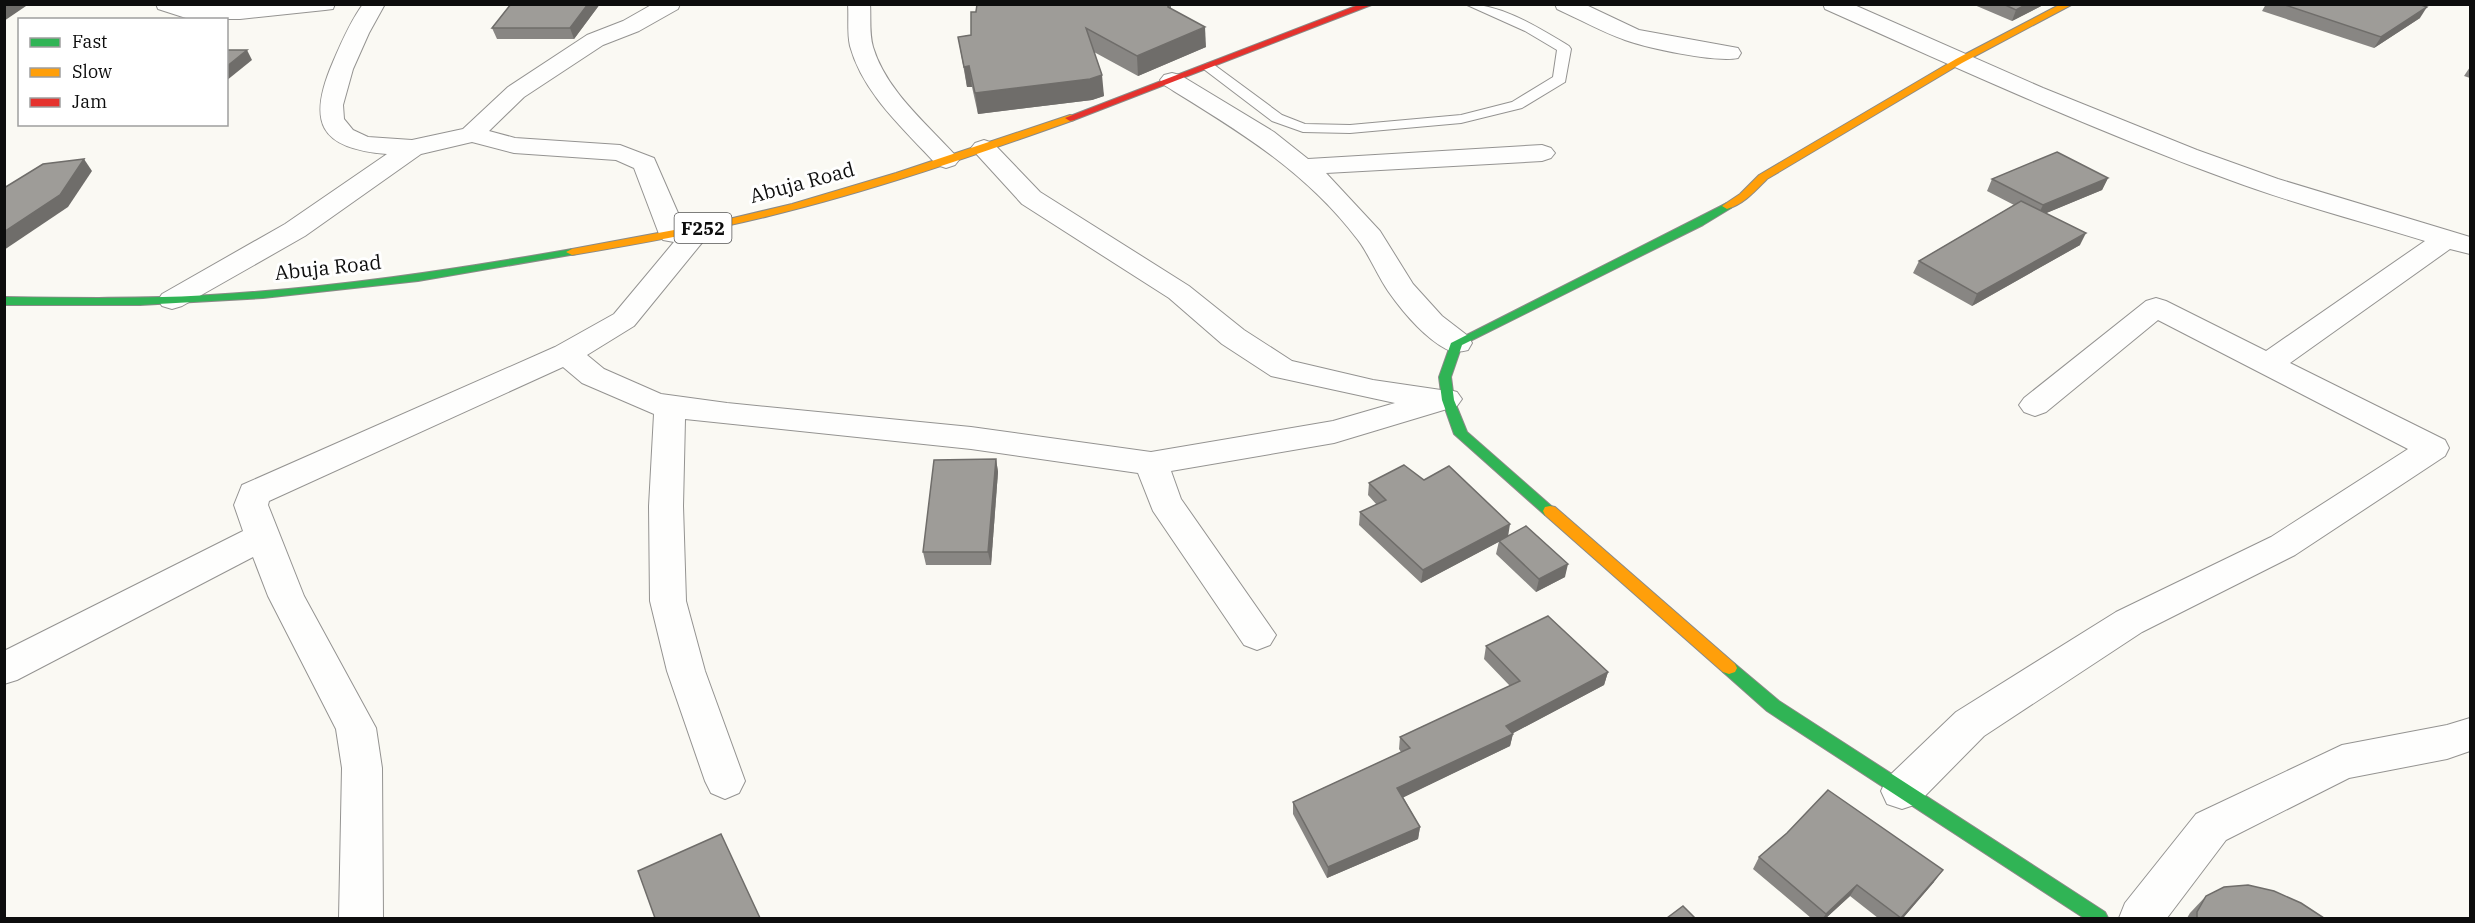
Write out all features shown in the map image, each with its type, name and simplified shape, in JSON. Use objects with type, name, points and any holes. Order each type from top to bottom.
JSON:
[{"type":"street","points":[[166,4],[189,12],[240,12],[325,4]]},
{"type":"street","points":[[361,918],[362,768],[356,728],[286,596],[251,505],[254,494],[566,354],[624,320],[687,231],[645,163],[620,153],[514,146],[472,134],[412,148],[363,144],[334,128],[329,114],[347,52],[370,8],[375,4]]},
{"type":"street","points":[[472,134],[516,92],[575,53],[595,40],[631,26],[670,4]]},
{"type":"street","points":[[859,4],[862,49],[872,71],[884,90],[946,160]]},
{"type":"street","name":"Abuja Road","points":[[4,301],[172,300],[376,282],[510,264],[687,231],[795,206],[984,148],[1208,67],[1370,4]]},
{"type":"street","points":[[1564,4],[1632,35],[1692,48],[1730,53]]},
{"type":"street","points":[[1833,4],[1959,61],[2114,126],[2242,175],[2361,214],[2459,242]]},
{"type":"street","points":[[2069,4],[1959,61],[1763,177],[1744,196],[1699,223],[1457,343],[1447,358],[1446,399],[1461,434],[1773,706],[2099,918]]},
{"type":"street","points":[[1172,80],[1265,137],[1319,181],[1370,237],[1401,289],[1432,323],[1457,343]]},
{"type":"street","points":[[172,300],[295,230],[412,148]]},
{"type":"street","points":[[984,148],[1031,198],[1179,292],[1233,337],[1282,369],[1373,390],[1446,399]]},
{"type":"street","points":[[1302,167],[1542,153]]},
{"type":"street","points":[[2268,364],[2459,242]]},
{"type":"street","points":[[1902,791],[1970,724],[2129,622],[2283,546],[2433,448],[2156,307],[2035,405]]},
{"type":"street","points":[[566,354],[594,376],[655,404],[971,438],[1151,463],[1334,432],[1446,399]]},
{"type":"street","points":[[670,406],[666,506],[669,601],[686,671],[725,781]]},
{"type":"street","points":[[1151,463],[1165,502],[1257,635]]},
{"type":"street","points":[[4,669],[263,536]]},
{"type":"street","points":[[2141,918],[2211,827],[2342,762],[2468,738]]},
{"type":"lane","points":[[1208,67],[1277,118],[1303,128],[1350,129],[1461,119],[1517,105],[1560,79],[1564,49],[1530,28],[1471,4]]},
{"type":"building","points":[[511,4],[588,4],[570,28],[492,28]]},
{"type":"building","points":[[977,4],[1168,4],[1168,7],[1205,27],[1137,56],[1086,28],[1102,75],[1090,79],[975,93],[969,66],[964,67],[958,37],[971,35],[971,12],[976,12]]},
{"type":"building","points":[[2003,4],[2027,4],[2016,10]]},
{"type":"building","points":[[2282,4],[2418,4],[2427,7],[2381,37]]},
{"type":"building","points":[[228,50],[247,50],[228,65]]},
{"type":"building","points":[[2057,152],[2108,178],[2043,205],[1992,179]]},
{"type":"building","points":[[84,159],[60,195],[4,232],[4,188],[43,164]]},
{"type":"building","points":[[2021,201],[2086,233],[1977,294],[1919,261]]},
{"type":"building","points":[[996,459],[988,552],[923,552],[934,460]]},
{"type":"building","points":[[1404,465],[1424,480],[1449,466],[1510,524],[1423,570],[1360,512],[1386,500],[1369,483]]},
{"type":"building","points":[[1526,526],[1568,564],[1539,579],[1499,541]]},
{"type":"building","points":[[1548,616],[1608,672],[1506,726],[1513,734],[1397,788],[1420,827],[1328,867],[1293,802],[1410,748],[1400,737],[1520,681],[1486,646]]},
{"type":"building","points":[[1828,790],[1943,870],[1901,918],[1857,885],[1826,914],[1759,857],[1787,833]]},
{"type":"building","points":[[721,834],[760,918],[655,918],[638,871]]},
{"type":"building","points":[[2248,885],[2274,891],[2301,903],[2324,918],[2197,918],[2197,912],[2206,896],[2224,887]]},
{"type":"building","points":[[1683,906],[1695,918],[1667,918]]},
{"type":"traffic: fast","points":[[1550,511],[1461,434],[1448,400],[1445,377],[1457,343],[1699,223],[1727,206]]},
{"type":"traffic: fast","points":[[4,301],[140,302],[263,295],[469,270],[572,252]]},
{"type":"traffic: fast","points":[[1729,668],[1773,706],[2099,918]]},
{"type":"traffic: slow","points":[[1727,206],[1744,196],[1763,177],[1959,61],[2069,4]]},
{"type":"traffic: slow","points":[[572,252],[712,226],[796,206],[934,165],[1070,118]]},
{"type":"traffic: slow","points":[[1550,511],[1729,668]]},
{"type":"traffic: jam","points":[[1070,118],[1370,4]]}]
